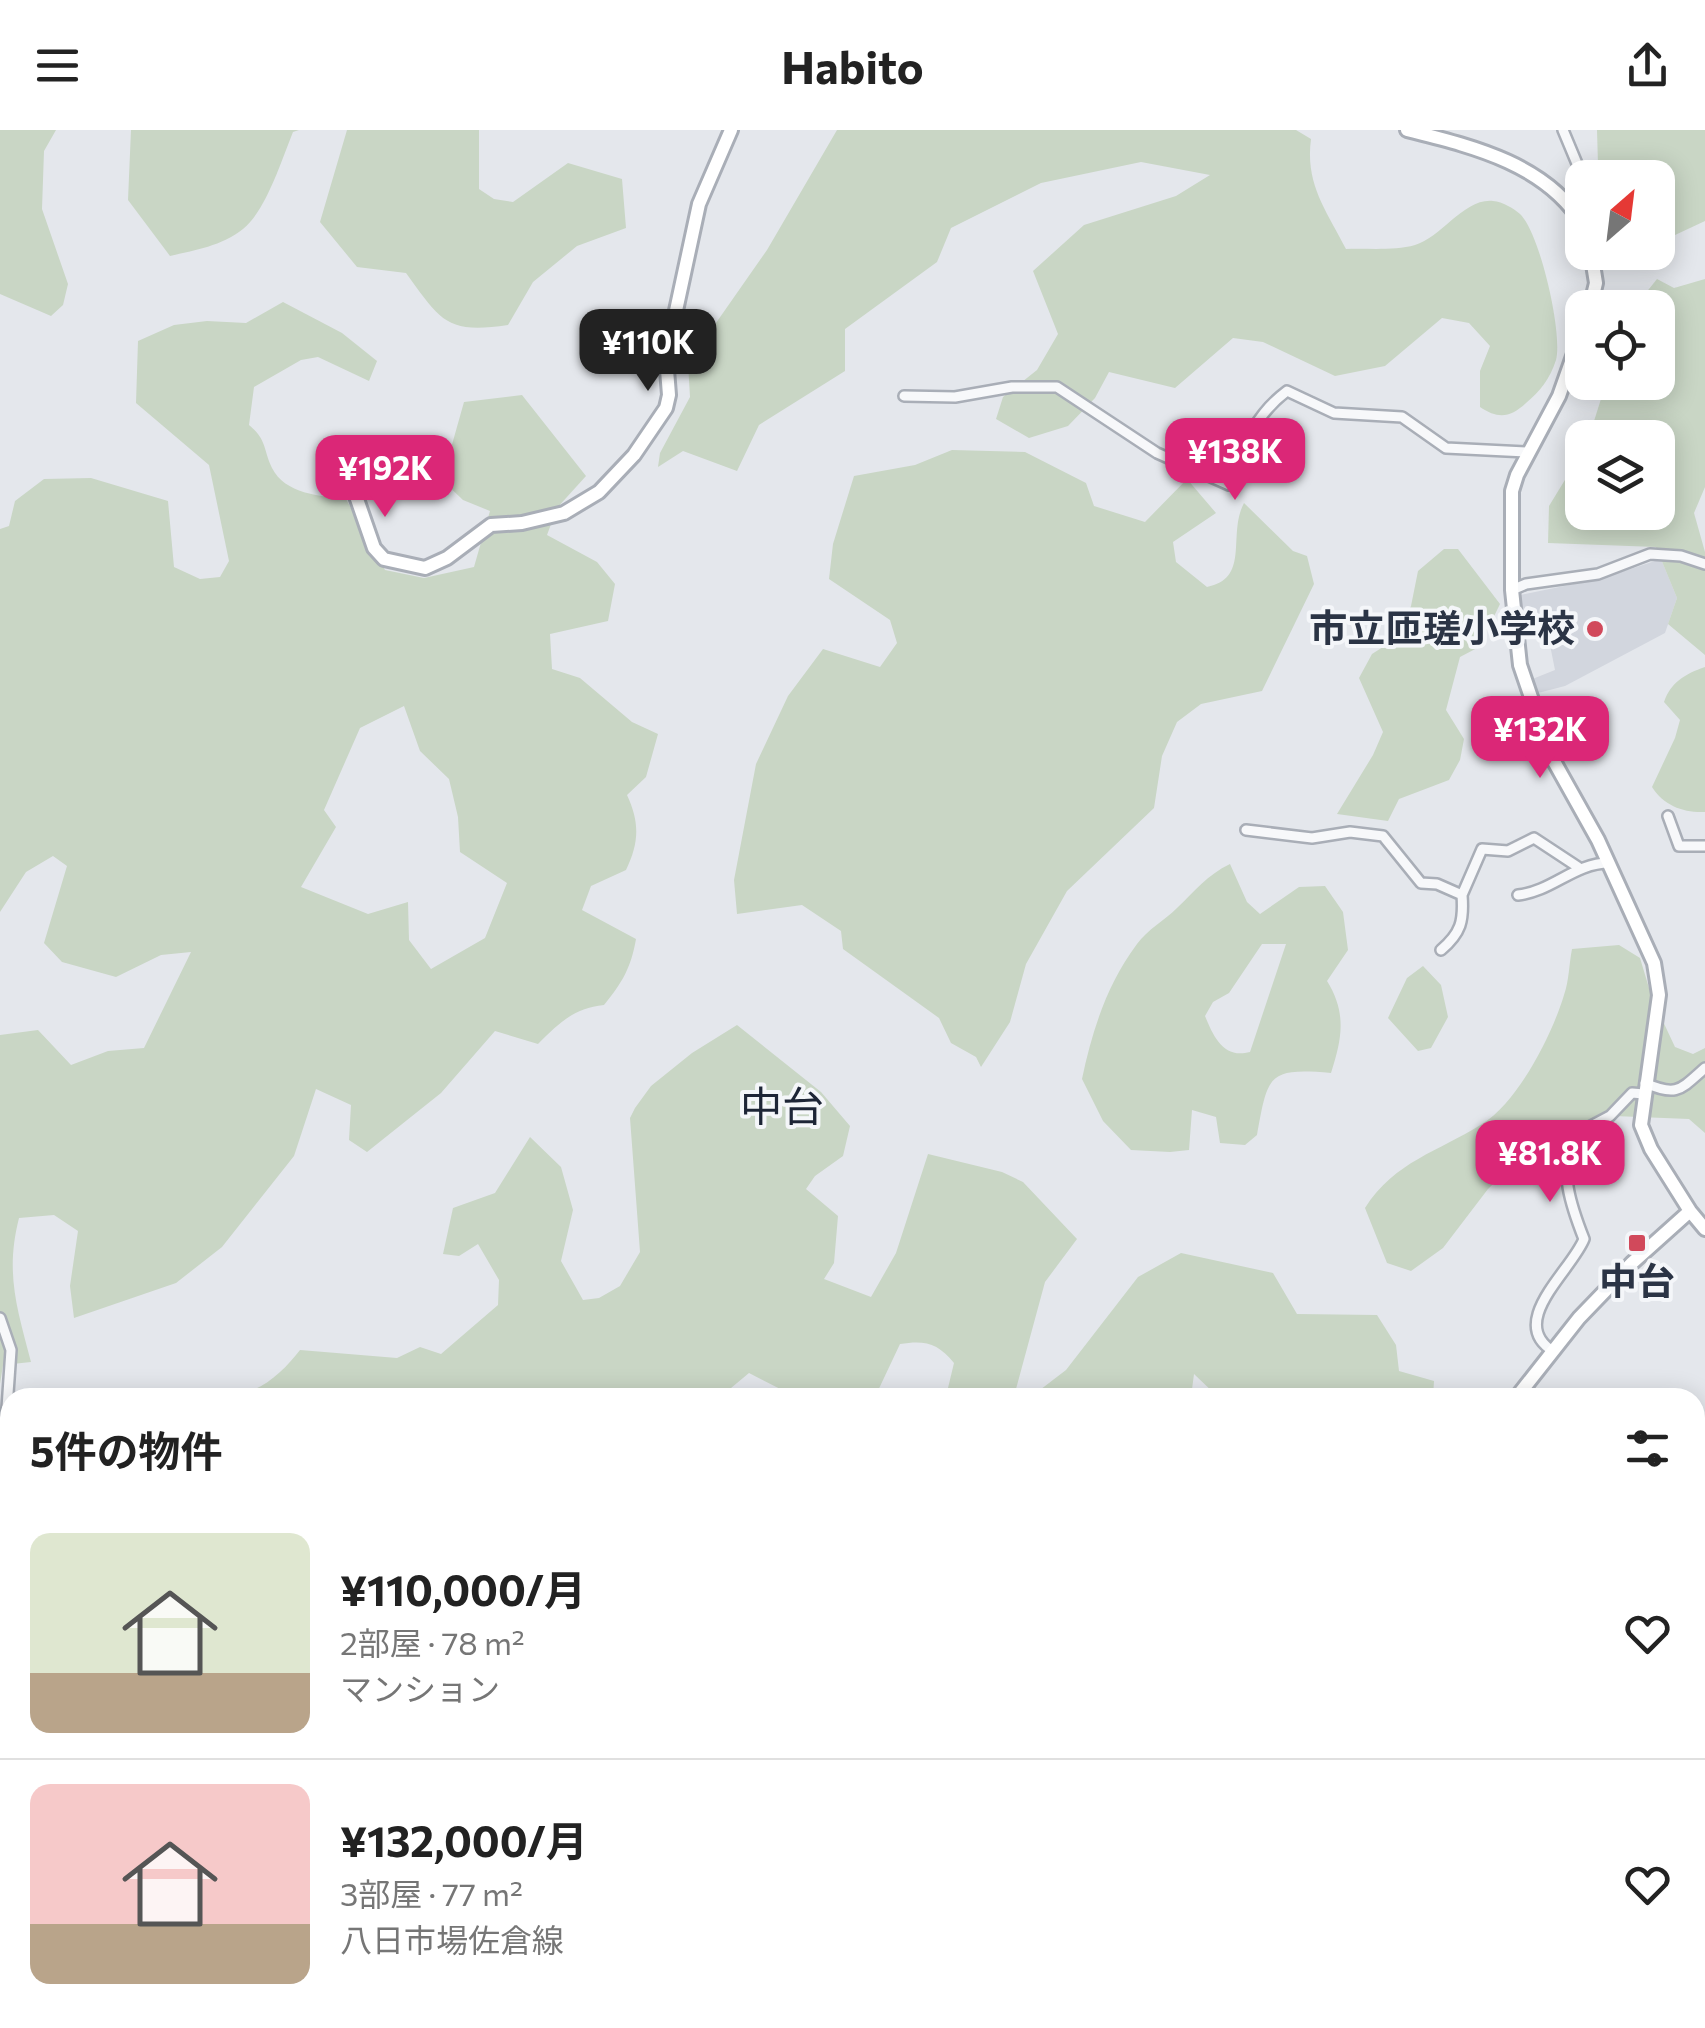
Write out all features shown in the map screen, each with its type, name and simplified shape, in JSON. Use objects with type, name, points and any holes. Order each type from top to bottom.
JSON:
[{"type":"main road","points":[[349,476],[374,548],[384,559],[424,568],[447,558],[490,525],[522,523],[564,513],[599,492],[634,455],[666,408],[670,394],[666,357],[700,204],[731,130]]},
{"type":"main road","points":[[1407,130],[1458,141],[1498,156],[1557,193],[1565,202]]},
{"type":"main road","points":[[1565,379],[1512,491],[1512,590],[1520,665],[1545,742],[1609,863],[1650,953],[1658,983],[1641,1112],[1644,1136],[1690,1212],[1705,1229]]},
{"type":"main road","points":[[1524,1388],[1619,1276],[1690,1212]]},
{"type":"street","points":[[1563,130],[1576,160]]},
{"type":"street","points":[[904,396],[955,397],[1012,387],[1057,387],[1156,453],[1229,485],[1243,471],[1248,440],[1272,402],[1287,391],[1334,413],[1402,417],[1446,448],[1528,452]]},
{"type":"street","points":[[1512,590],[1526,584],[1598,574],[1650,554],[1681,556],[1705,564]]},
{"type":"street","points":[[1668,816],[1680,846],[1705,846]]},
{"type":"street","points":[[1246,830],[1312,838],[1350,832],[1383,836],[1422,883],[1437,884],[1462,895]]},
{"type":"street","points":[[1440,950],[1458,936],[1464,919],[1462,895],[1482,848],[1508,850],[1534,838],[1578,867]]},
{"type":"street","points":[[1518,895],[1536,893],[1578,867],[1609,863]]},
{"type":"street","points":[[1553,1352],[1541,1344],[1536,1319],[1558,1276],[1584,1239],[1569,1200],[1567,1150],[1572,1136],[1590,1130],[1610,1116],[1632,1093],[1644,1089],[1677,1091],[1705,1068]]},
{"type":"street","points":[[0,1318],[12,1350],[9,1388]]},
{"type":"shaded area","name":"市立匝瑳小学校","points":[[1661,559],[1677,598],[1665,633],[1565,686],[1534,694],[1530,680],[1555,670],[1548,635],[1523,638],[1520,595],[1603,578]]},
{"type":"green space","points":[[0,130],[56,130],[44,151],[42,209],[68,284],[63,305],[51,316],[0,294]]},
{"type":"green space","points":[[131,130],[299,130],[293,132],[259,210],[243,229],[217,243],[170,256],[128,200]]},
{"type":"green space","points":[[347,130],[479,130],[479,189],[494,199],[513,202],[568,163],[622,179],[626,228],[577,246],[533,282],[508,325],[458,325],[437,313],[406,273],[357,267],[320,222]]},
{"type":"green space","points":[[837,130],[1296,130],[1311,139],[1314,183],[1346,249],[1415,245],[1482,202],[1500,203],[1520,214],[1535,241],[1548,284],[1556,329],[1556,360],[1548,379],[1531,398],[1515,412],[1498,415],[1480,407],[1480,371],[1490,346],[1469,323],[1442,318],[1385,366],[1335,376],[1263,342],[1233,338],[1175,388],[1109,372],[1095,398],[1068,426],[1029,438],[996,419],[1003,397],[1037,370],[1058,334],[1033,271],[1084,225],[1176,196],[1210,175],[1141,162],[1041,183],[951,228],[937,262],[845,329],[845,371],[759,425],[737,471],[683,451],[658,467],[660,453],[690,397],[688,363],[767,250]]},
{"type":"green space","points":[[1597,130],[1705,130],[1705,221],[1675,235],[1675,160],[1598,160]]},
{"type":"green space","points":[[1657,279],[1674,288],[1705,279],[1705,487],[1694,513],[1705,552],[1705,655],[1668,624],[1677,598],[1656,547],[1548,543],[1549,506],[1565,480],[1565,530],[1675,530],[1675,420],[1594,420],[1601,400],[1675,400],[1675,290],[1648,290]]},
{"type":"green space","points":[[283,302],[342,333],[377,361],[369,381],[318,357],[301,360],[254,387],[249,425],[262,440],[272,468],[285,483],[304,492],[346,499],[385,570],[424,578],[474,567],[490,511],[463,500],[442,480],[464,402],[522,395],[586,476],[557,508],[547,535],[597,562],[615,584],[608,621],[550,634],[552,669],[580,678],[632,722],[658,734],[646,777],[627,795],[636,824],[626,870],[591,886],[582,910],[636,939],[634,949],[625,975],[604,1005],[584,1009],[568,1018],[538,1044],[495,1031],[441,1093],[367,1152],[349,1140],[351,1105],[316,1089],[294,1156],[222,1247],[176,1283],[74,1318],[70,1286],[78,1231],[54,1215],[19,1218],[13,1273],[31,1362],[3,1365],[0,1384],[0,1035],[38,1030],[71,1065],[108,1051],[144,1048],[191,952],[161,955],[116,977],[62,962],[44,943],[67,866],[53,856],[26,872],[0,912],[0,529],[9,526],[15,501],[44,479],[91,478],[168,501],[174,567],[200,579],[220,577],[229,561],[209,465],[136,403],[138,341],[174,325],[207,321],[246,323]],"holes":[[[404,706],[420,751],[449,779],[458,817],[460,852],[507,883],[485,938],[431,969],[409,940],[408,902],[368,914],[301,887],[336,827],[324,810],[360,728]]]},
{"type":"green space","points":[[952,450],[1025,452],[1086,483],[1094,506],[1145,522],[1187,479],[1216,513],[1173,542],[1176,562],[1207,587],[1221,582],[1234,565],[1239,515],[1244,503],[1293,551],[1307,556],[1314,584],[1262,691],[1201,704],[1177,722],[1162,756],[1154,808],[1067,891],[1026,964],[1010,1022],[981,1067],[976,1057],[951,1043],[939,1018],[843,949],[841,931],[802,905],[737,914],[734,880],[756,764],[788,696],[823,649],[880,667],[897,643],[890,620],[829,579],[833,544],[854,476],[915,465]]},
{"type":"green space","points":[[1444,549],[1458,549],[1500,604],[1479,647],[1460,657],[1446,710],[1464,739],[1460,760],[1449,780],[1399,799],[1388,821],[1337,814],[1383,732],[1359,678],[1372,654],[1397,638],[1411,606],[1418,571]]},
{"type":"green space","points":[[1705,667],[1705,812],[1697,812],[1669,804],[1652,787],[1680,720],[1664,702],[1667,695],[1680,680]]},
{"type":"green space","points":[[1230,864],[1247,902],[1260,914],[1299,887],[1325,886],[1343,912],[1348,950],[1327,981],[1338,1004],[1341,1026],[1331,1073],[1294,1072],[1274,1079],[1264,1099],[1257,1135],[1245,1145],[1220,1143],[1216,1117],[1192,1110],[1189,1150],[1131,1150],[1103,1121],[1082,1079],[1096,1026],[1117,975],[1137,944]],"holes":[[[1262,944],[1286,944],[1250,1052],[1227,1049],[1216,1039],[1205,1016],[1213,1002],[1229,993]]]},
{"type":"green space","points":[[1619,945],[1640,958],[1652,998],[1675,1047],[1693,1054],[1705,1048],[1705,1133],[1689,1119],[1614,1116],[1542,1136],[1488,1189],[1443,1248],[1411,1271],[1387,1263],[1365,1208],[1404,1168],[1495,1114],[1521,1084],[1551,1029],[1566,990],[1572,949]]},
{"type":"green space","points":[[1423,966],[1441,985],[1448,1017],[1431,1048],[1418,1051],[1388,1018],[1407,978]]},
{"type":"green space","points":[[737,1025],[821,1092],[850,1126],[843,1156],[815,1176],[806,1189],[838,1216],[834,1263],[824,1279],[871,1297],[896,1253],[928,1154],[1002,1172],[1023,1182],[1077,1239],[1045,1282],[1016,1388],[948,1388],[954,1363],[936,1347],[917,1342],[900,1344],[879,1388],[778,1388],[749,1373],[731,1388],[258,1388],[278,1374],[300,1350],[397,1358],[420,1347],[441,1354],[498,1305],[499,1280],[478,1244],[459,1256],[443,1254],[453,1208],[495,1193],[530,1137],[561,1167],[573,1210],[561,1261],[583,1300],[599,1298],[620,1286],[640,1252],[630,1118],[651,1086],[692,1053]]},
{"type":"green space","points":[[1181,1253],[1273,1273],[1297,1314],[1377,1315],[1396,1345],[1399,1371],[1434,1381],[1434,1388],[1209,1388],[1194,1374],[1192,1388],[1042,1388],[1066,1370],[1138,1277]]},
{"type":"place","name":"市立匝瑳小学校","points":[[1595,629]]},
{"type":"place","name":"中台","points":[[1637,1243]]},
{"type":"district","name":"中台","points":[[782,1107]]}]
